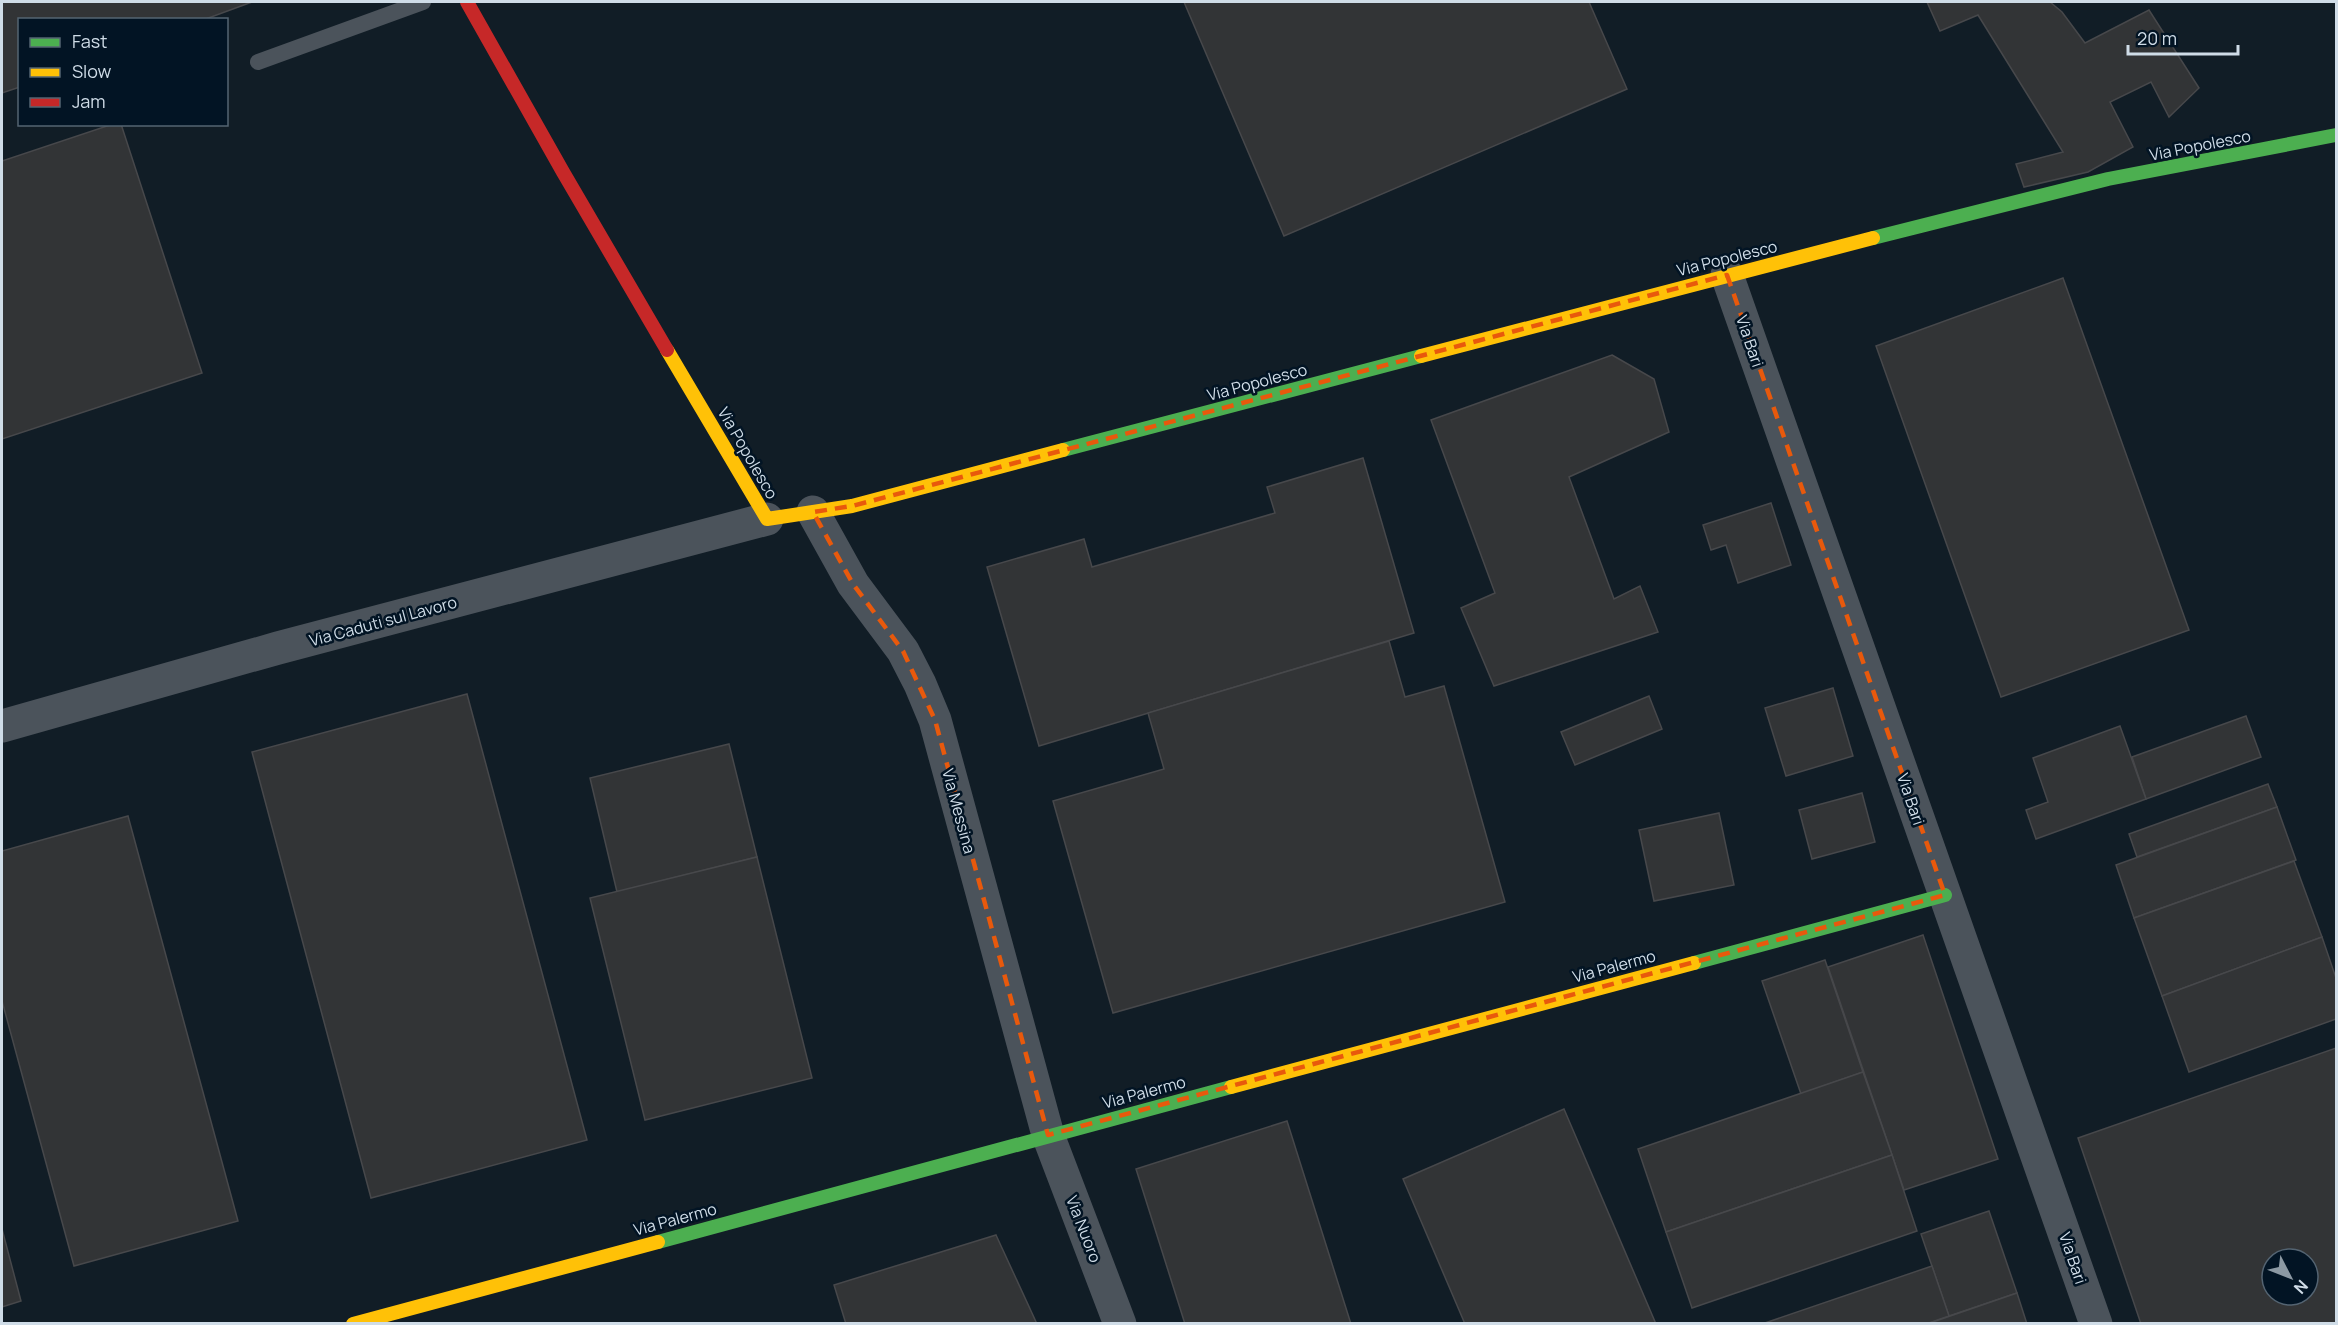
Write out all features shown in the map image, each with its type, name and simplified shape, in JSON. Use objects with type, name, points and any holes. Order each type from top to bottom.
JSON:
[{"type":"street","name":"Via Popolesco","points":[[467,2],[563,172],[767,519],[852,506],[1727,275],[2108,179],[2337,135]]},
{"type":"street","name":"Via Bari","points":[[1727,275],[2096,1323]]},
{"type":"street","name":"Via Messina","points":[[813,512],[853,585],[903,651],[935,720],[1048,1135]]},
{"type":"street","name":"Via Caduti sul Lavoro","points":[[2,726],[278,648],[767,519]]},
{"type":"street","name":"Via Palermo","points":[[353,1323],[1945,895]]},
{"type":"street","name":"Via Nuoro","points":[[1048,1135],[1120,1323]]},
{"type":"lane","points":[[258,62],[423,2]]},
{"type":"highlighted area","points":[[1727,275],[1945,895],[1048,1135],[935,720],[903,651],[853,584],[813,512],[852,506]]},
{"type":"building","points":[[2,2],[252,2],[208,18],[18,18],[18,88],[2,93]]},
{"type":"building","points":[[1184,2],[1589,2],[1627,89],[1284,236]]},
{"type":"building","points":[[1927,2],[2050,2],[2062,12],[2085,43],[2149,10],[2199,88],[2169,117],[2151,82],[2110,102],[2133,147],[2088,172],[2024,187],[2016,164],[2063,152],[1978,15],[1940,31]]},
{"type":"building","points":[[107,126],[122,126],[202,373],[2,439],[2,161]]},
{"type":"building","points":[[2063,278],[2189,630],[2001,697],[1876,346]]},
{"type":"building","points":[[1612,355],[1654,379],[1669,432],[1569,477],[1614,599],[1640,586],[1658,632],[1494,686],[1461,608],[1495,593],[1431,420]]},
{"type":"building","points":[[1363,458],[1414,633],[1039,746],[987,567],[1084,539],[1092,567],[1275,513],[1267,487]]},
{"type":"building","points":[[1771,503],[1791,565],[1738,583],[1726,545],[1711,550],[1703,525]]},
{"type":"building","points":[[1389,641],[1405,697],[1444,686],[1505,902],[1113,1013],[1053,801],[1164,769],[1148,713]]},
{"type":"building","points":[[1833,688],[1853,756],[1786,776],[1765,708]]},
{"type":"building","points":[[467,694],[587,1140],[371,1198],[252,752]]},
{"type":"building","points":[[1649,696],[1662,729],[1575,765],[1561,732]]},
{"type":"building","points":[[2246,716],[2261,757],[2146,799],[2132,757]]},
{"type":"building","points":[[2120,726],[2146,799],[2036,839],[2026,810],[2048,802],[2033,758]]},
{"type":"building","points":[[729,744],[757,857],[617,892],[590,778]]},
{"type":"building","points":[[2268,784],[2277,807],[2137,857],[2129,834]]},
{"type":"building","points":[[1862,793],[1875,842],[1812,859],[1799,810]]},
{"type":"building","points":[[2277,807],[2296,860],[2134,918],[2116,865]]},
{"type":"building","points":[[1719,813],[1734,885],[1654,901],[1639,830]]},
{"type":"building","points":[[128,816],[238,1221],[74,1266],[2,1001],[2,851]]},
{"type":"building","points":[[757,857],[812,1078],[645,1120],[590,898]]},
{"type":"building","points":[[2294,861],[2322,937],[2162,996],[2134,918]]},
{"type":"building","points":[[1923,935],[1998,1159],[1904,1190],[1828,967]]},
{"type":"building","points":[[2322,937],[2336,978],[2336,1019],[2189,1072],[2162,996]]},
{"type":"building","points":[[1825,960],[1863,1072],[1801,1094],[1762,981]]},
{"type":"building","points":[[2336,1048],[2336,1324],[2141,1324],[2078,1138]]},
{"type":"building","points":[[1863,1072],[1892,1155],[1666,1232],[1638,1149]]},
{"type":"building","points":[[1564,1109],[1656,1324],[1465,1324],[1403,1179]]},
{"type":"building","points":[[1287,1121],[1351,1324],[1185,1324],[1136,1169]]},
{"type":"building","points":[[1892,1155],[1917,1231],[1692,1308],[1666,1232]]},
{"type":"building","points":[[1989,1211],[2017,1293],[1949,1316],[1921,1234]]},
{"type":"building","points":[[2,1229],[21,1301],[2,1307]]},
{"type":"building","points":[[996,1235],[1037,1324],[846,1324],[834,1285]]},
{"type":"building","points":[[1932,1266],[1949,1316],[1926,1324],[1762,1324]]},
{"type":"building","points":[[2017,1293],[2027,1324],[1927,1324]]},
{"type":"traffic: fast","points":[[1873,238],[2108,179],[2336,135]]},
{"type":"traffic: fast","points":[[1063,450],[1421,356]]},
{"type":"traffic: fast","points":[[1694,963],[1945,895]]},
{"type":"traffic: fast","points":[[658,1242],[1231,1087]]},
{"type":"traffic: slow","points":[[1421,356],[1873,238]]},
{"type":"traffic: slow","points":[[667,350],[767,519],[852,506],[1063,450]]},
{"type":"traffic: slow","points":[[1231,1087],[1694,963]]},
{"type":"traffic: slow","points":[[353,1324],[658,1242]]},
{"type":"traffic: jam","points":[[467,2],[667,350]]}]
